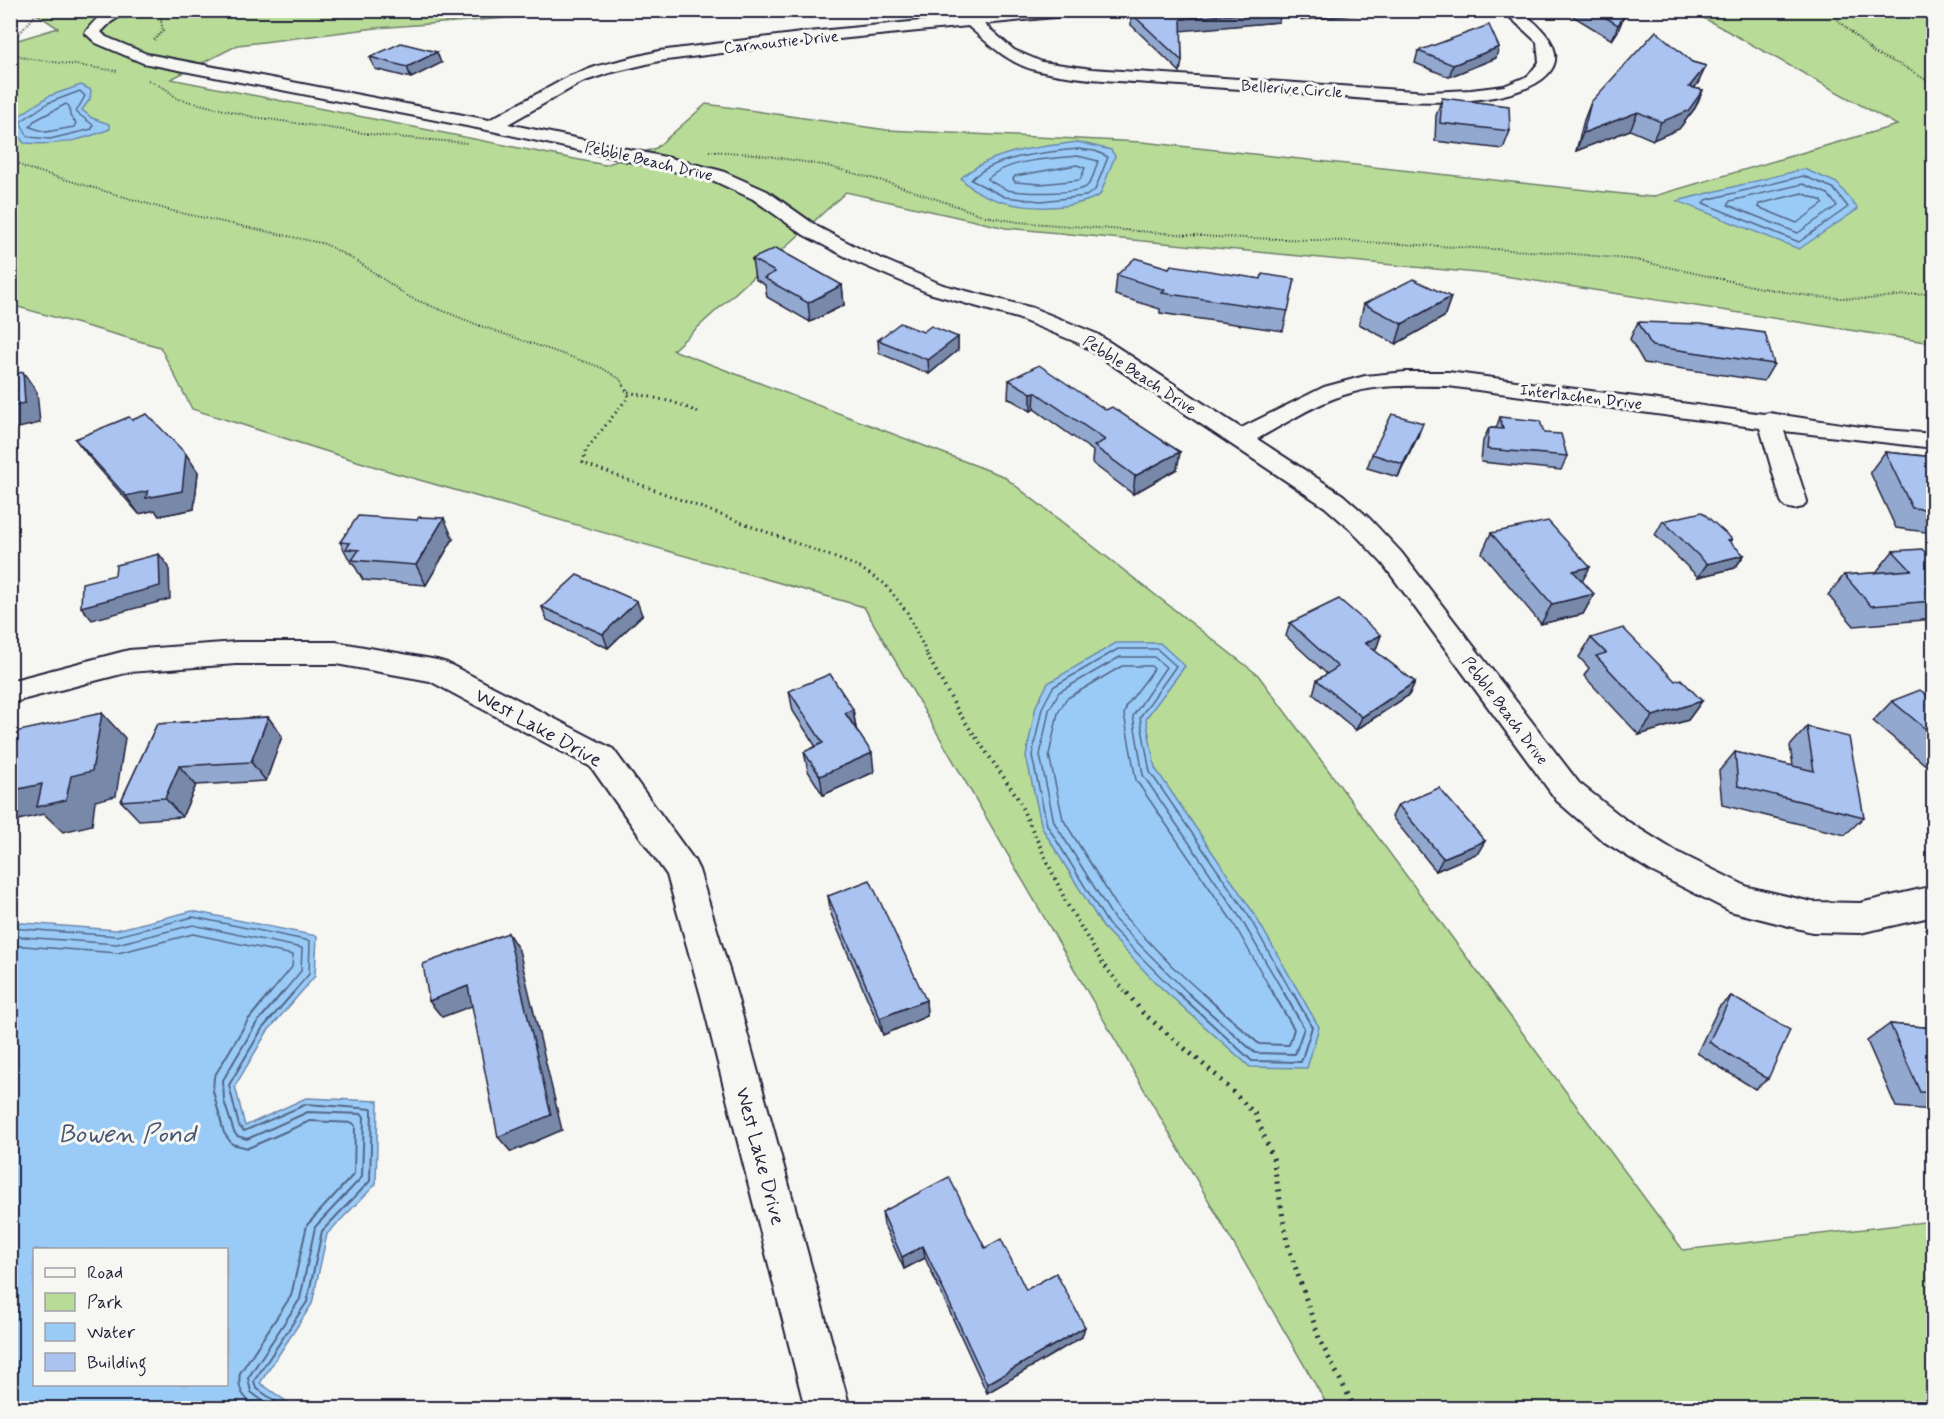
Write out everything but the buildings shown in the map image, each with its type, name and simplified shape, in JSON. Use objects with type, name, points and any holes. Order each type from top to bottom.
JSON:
[{"type":"street","name":"Pebble Beach Drive","points":[[123,10],[104,20],[93,33],[129,63],[143,58],[665,161],[716,176],[760,195],[811,231],[861,257],[936,289],[1025,313],[1089,339],[1334,501],[1360,524],[1392,558],[1568,792],[1615,831],[1663,861],[1742,900],[1812,917],[1860,918],[1934,902]]},
{"type":"street","name":"Carnoustie Drive","points":[[492,126],[576,79],[633,61],[707,49],[1084,10]]},
{"type":"street","name":"Bellerive Circle","points":[[971,21],[1008,53],[1038,66],[1092,74],[1449,97],[1512,90],[1528,84],[1545,69],[1548,57],[1547,47],[1541,36],[1509,10]]},
{"type":"street","name":"Interlachen Drive","points":[[1239,439],[1314,400],[1339,390],[1364,383],[1403,379],[1448,379],[1769,420],[1874,436],[1934,441]]},
{"type":"street","points":[[1769,420],[1794,501]]},
{"type":"street","name":"West Lake Drive","points":[[10,692],[129,661],[236,653],[336,653],[437,671],[602,758],[682,870],[719,996],[828,1408]]},
{"type":"path","points":[[10,44],[40,10]]},
{"type":"path","points":[[10,51],[26,58],[129,63],[163,31],[160,15],[166,10]]},
{"type":"path","points":[[1827,10],[1874,53],[1905,67],[1934,85]]},
{"type":"path","points":[[146,79],[166,89],[178,99],[254,117],[384,136],[468,143]]},
{"type":"path","points":[[665,161],[684,152],[700,151],[731,151],[786,158],[890,183],[993,219],[1018,222],[1216,237],[1346,241],[1600,256],[1636,260],[1761,288],[1816,297],[1868,299],[1934,292]]},
{"type":"path","points":[[10,156],[23,166],[172,212],[325,244],[360,263],[409,297],[478,325],[600,367],[620,379],[629,396],[586,450],[583,463],[651,486],[707,511],[803,544],[857,566],[885,584],[907,612],[959,713],[1016,795],[1067,904],[1103,964],[1143,1013],[1216,1076],[1255,1114],[1273,1158],[1287,1242],[1317,1330],[1355,1408]]},
{"type":"path","points":[[627,392],[673,402],[700,413]]},
{"type":"green space","points":[[32,11],[598,11],[376,28],[238,45],[171,79],[605,165],[656,148],[706,104],[887,130],[1142,142],[1651,197],[1897,125],[1691,11],[1933,11],[1933,343],[1498,275],[1006,228],[846,192],[673,350],[1003,476],[1258,675],[1683,1250],[1933,1221],[1933,1408],[1329,1408],[864,607],[395,473],[192,409],[160,347],[11,305],[11,42],[58,28]]},
{"type":"water","points":[[81,85],[91,90],[90,99],[82,110],[92,118],[109,124],[110,129],[68,142],[24,143],[16,132],[13,120],[49,96]]},
{"type":"water","points":[[1078,142],[1111,150],[1115,156],[1100,195],[1085,201],[1048,207],[1008,203],[973,189],[961,178],[987,161],[1016,151]]},
{"type":"water","points":[[1804,169],[1837,183],[1858,209],[1799,249],[1677,201]]},
{"type":"water","points":[[1116,643],[1160,643],[1185,666],[1146,718],[1155,768],[1253,912],[1319,1027],[1307,1068],[1250,1067],[1156,983],[1103,927],[1042,828],[1026,756],[1036,706],[1048,683]]},
{"type":"water","name":"Bowen Pond","points":[[192,911],[317,936],[315,976],[267,1032],[235,1086],[245,1126],[306,1098],[378,1101],[376,1184],[327,1234],[312,1304],[260,1383],[296,1408],[11,1408],[11,922],[116,930]]}]
